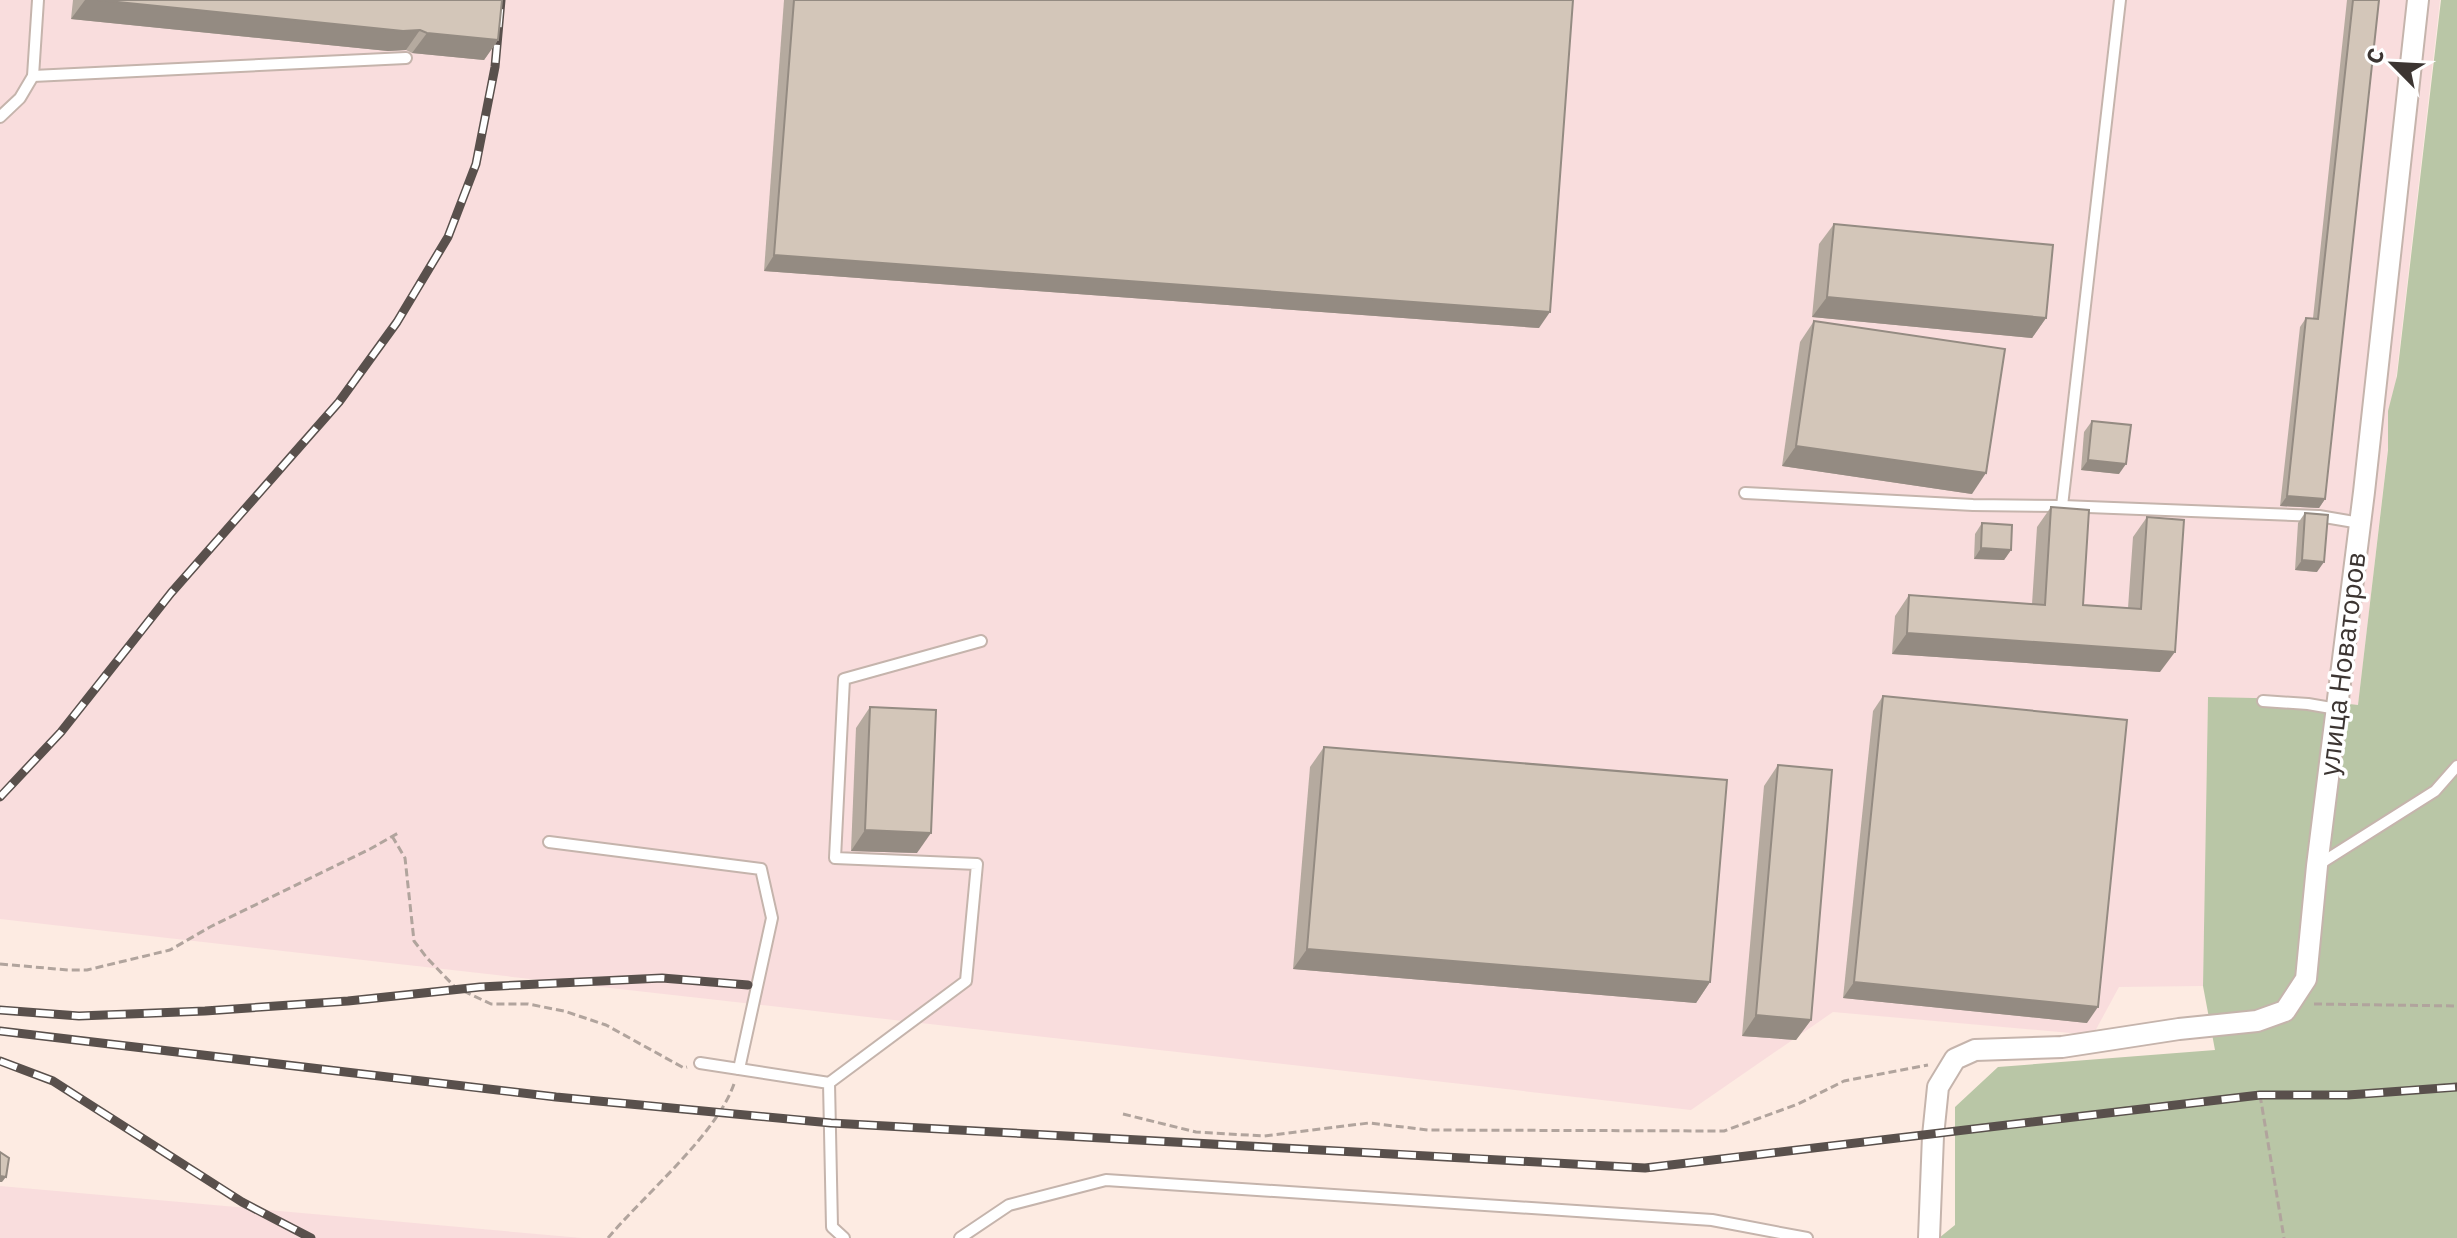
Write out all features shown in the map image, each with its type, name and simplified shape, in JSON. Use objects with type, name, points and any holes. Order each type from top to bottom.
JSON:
[{"type":"street","name":"улица Новаторов","points":[[2295,996],[2306,979],[2418,0]]},
{"type":"street","points":[[1929,1238],[1938,1087],[1955,1059],[1975,1050],[2062,1047],[2257,1021],[2285,1011],[2295,996]]},
{"type":"lane","points":[[0,117],[20,98],[33,76],[38,0]]},
{"type":"lane","points":[[2062,506],[2120,0]]},
{"type":"lane","points":[[33,76],[406,58]]},
{"type":"lane","points":[[1745,493],[1973,505],[2319,516],[2360,523]]},
{"type":"lane","points":[[700,1063],[829,1083],[966,981],[977,864],[835,858],[844,679],[981,641]]},
{"type":"lane","points":[[2263,701],[2337,709]]},
{"type":"lane","points":[[2317,866],[2435,791],[2457,766]]},
{"type":"lane","points":[[549,842],[761,869],[772,918],[739,1069]]},
{"type":"lane","points":[[829,1083],[832,1227],[844,1238]]},
{"type":"lane","points":[[960,1238],[1009,1205],[1106,1180],[1712,1220],[1807,1238]]},
{"type":"path","points":[[0,964],[87,970],[170,950],[400,832]]},
{"type":"path","points":[[392,836],[405,858],[414,941],[455,987],[491,1004],[528,1004],[564,1011],[606,1025],[684,1068],[700,1063]]},
{"type":"path","points":[[2295,996],[2312,1004],[2457,1006]]},
{"type":"path","points":[[1123,1114],[1196,1132],[1264,1136],[1369,1123],[1428,1130],[1724,1131],[1798,1104],[1844,1081],[1955,1059]]},
{"type":"path","points":[[608,1238],[705,1132],[731,1092],[739,1069]]},
{"type":"path","points":[[2260,1095],[2284,1238]]},
{"type":"shaded area","points":[[0,0],[2440,0],[2358,706],[2305,699],[2208,698],[2203,986],[2119,987],[2093,1035],[1833,1012],[1691,1110],[0,919]]},
{"type":"shaded area","points":[[0,1186],[582,1238],[0,1238]]},
{"type":"green space","points":[[2441,0],[2457,0],[2457,1238],[1939,1238],[1955,1225],[1955,1107],[1998,1067],[2215,1050],[2203,986],[2208,697],[2305,699],[2358,705],[2388,450],[2388,411],[2397,376]]},
{"type":"building","points":[[98,0],[502,0],[498,40]]},
{"type":"building","points":[[794,0],[1573,0],[1550,312],[774,255]]},
{"type":"building","points":[[2353,0],[2379,0],[2325,499],[2287,496],[2306,318],[2318,319]]},
{"type":"building","points":[[1834,224],[2053,245],[2046,318],[1827,297]]},
{"type":"building","points":[[1814,321],[2005,349],[1986,473],[1796,446]]},
{"type":"building","points":[[2092,421],[2131,425],[2126,464],[2088,460]]},
{"type":"building","points":[[2051,507],[2089,510],[2083,605],[2141,609],[2147,517],[2184,520],[2175,652],[1907,633],[1909,595],[2045,605]]},
{"type":"building","points":[[2305,513],[2328,515],[2324,562],[2302,560]]},
{"type":"building","points":[[1982,523],[2012,525],[2011,550],[1981,548]]},
{"type":"building","points":[[1883,696],[2127,720],[2098,1007],[1854,982]]},
{"type":"building","points":[[870,707],[936,710],[931,833],[865,830]]},
{"type":"building","points":[[1324,747],[1727,780],[1710,982],[1307,949]]},
{"type":"building","points":[[1778,765],[1832,770],[1811,1020],[1756,1015]]},
{"type":"building","points":[[0,1152],[9,1158],[6,1177],[0,1176]]},
{"type":"railway","points":[[0,797],[61,732],[171,593],[339,402],[397,322],[448,237],[476,164],[495,67],[501,0]]},
{"type":"railway","points":[[0,1010],[79,1016],[205,1011],[348,1001],[480,987],[662,978],[748,985]]},
{"type":"railway","points":[[0,1031],[556,1097],[831,1123],[1645,1168],[2260,1095],[2348,1095],[2457,1087]]},
{"type":"railway","points":[[0,1061],[53,1081],[242,1202],[311,1238]]}]
